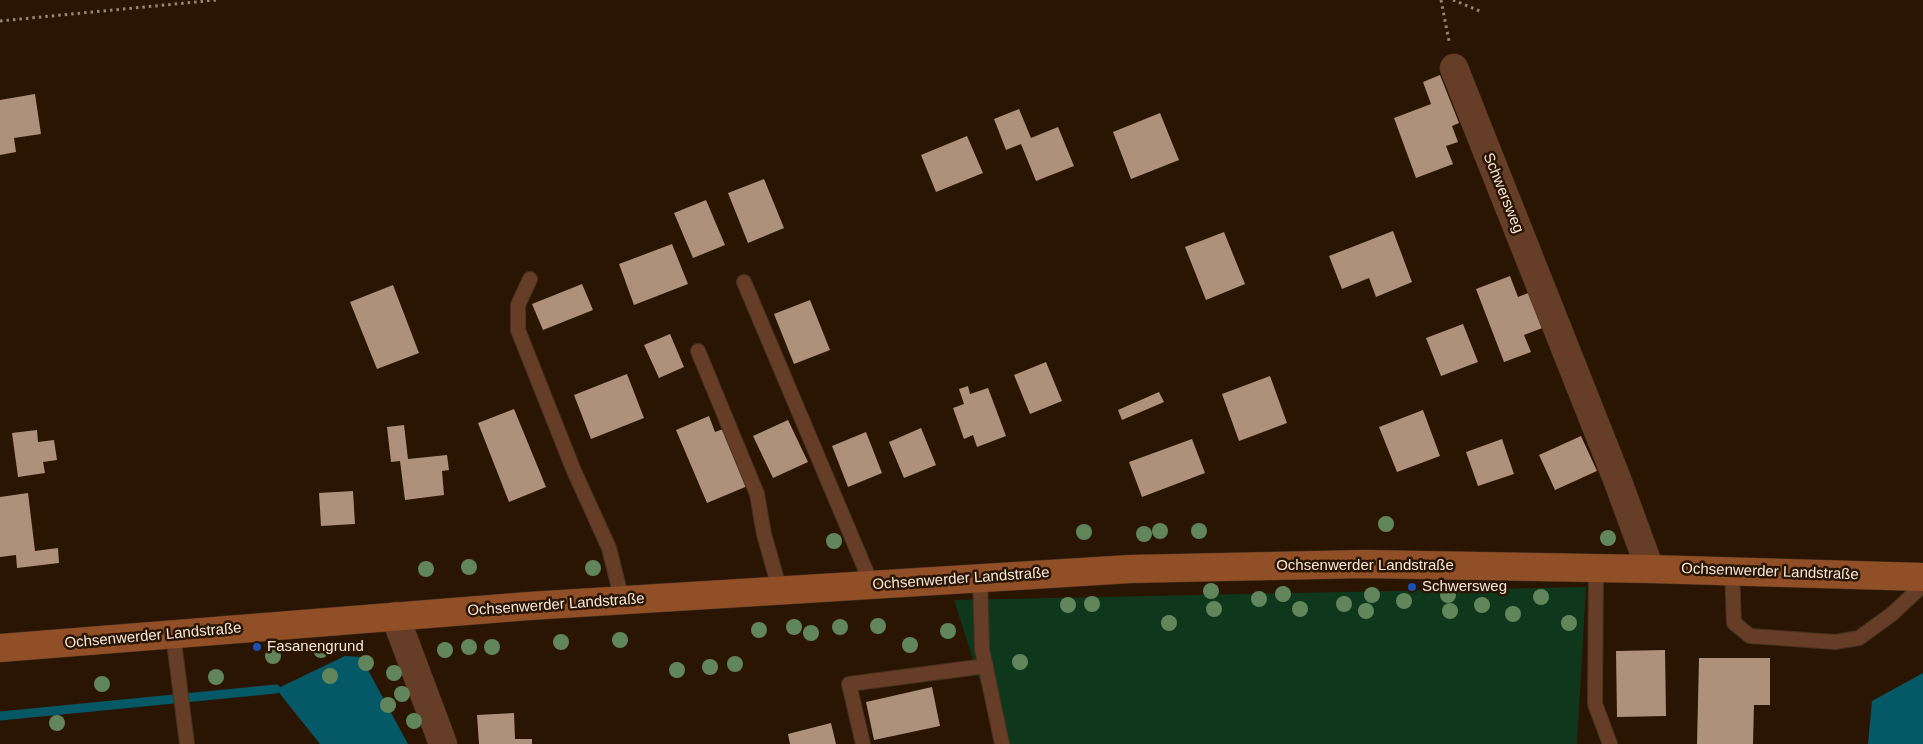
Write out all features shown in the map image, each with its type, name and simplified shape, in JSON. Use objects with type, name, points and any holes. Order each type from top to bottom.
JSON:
[{"type":"street","name":"Schwersweg","points":[[1454,68],[1617,479],[1650,569]]},
{"type":"street","name":"Ochsenwerder Landstraße","points":[[0,648],[395,616],[1130,568],[1364,564],[1923,576]]},
{"type":"street","points":[[395,616],[443,744]]},
{"type":"lane","points":[[530,279],[518,305],[518,330],[574,471],[609,548],[622,600]]},
{"type":"lane","points":[[744,282],[872,585]]},
{"type":"lane","points":[[698,351],[757,494],[764,534],[780,590]]},
{"type":"lane","points":[[1596,568],[1595,704],[1610,744]]},
{"type":"lane","points":[[1732,571],[1734,623],[1750,636],[1836,642],[1859,638],[1892,614],[1923,585]]},
{"type":"lane","points":[[980,578],[982,649],[1002,744]]},
{"type":"lane","points":[[173,634],[187,744]]},
{"type":"lane","points":[[863,744],[849,684],[986,666]]},
{"type":"path","points":[[0,21],[216,0]]},
{"type":"path","points":[[1441,0],[1454,68]]},
{"type":"path","points":[[1453,0],[1482,12]]},
{"type":"green space","points":[[1586,587],[1577,744],[1000,744],[954,600]]},
{"type":"water","points":[[345,656],[361,657],[408,744],[320,744],[276,689]]},
{"type":"water","points":[[1923,673],[1923,744],[1868,744],[1872,701]]},
{"type":"building","points":[[1440,75],[1459,123],[1452,126],[1458,142],[1446,146],[1453,164],[1416,178],[1394,118],[1431,104],[1423,82]]},
{"type":"building","points":[[35,94],[41,134],[14,138],[16,152],[0,155],[0,100]]},
{"type":"building","points":[[1019,109],[1031,138],[1058,127],[1074,166],[1036,181],[1021,144],[1006,150],[994,119]]},
{"type":"building","points":[[1160,113],[1179,160],[1131,179],[1113,132]]},
{"type":"building","points":[[967,136],[983,173],[936,192],[921,155]]},
{"type":"building","points":[[764,179],[784,228],[748,243],[728,193]]},
{"type":"building","points":[[706,200],[725,245],[693,258],[674,213]]},
{"type":"building","points":[[1393,231],[1412,282],[1376,297],[1369,278],[1342,289],[1329,256]]},
{"type":"building","points":[[1224,232],[1245,284],[1206,300],[1185,247]]},
{"type":"building","points":[[672,244],[688,284],[634,305],[619,264]]},
{"type":"building","points":[[1510,276],[1518,297],[1531,292],[1545,327],[1524,335],[1531,352],[1504,362],[1476,289]]},
{"type":"building","points":[[582,284],[593,310],[543,330],[532,304]]},
{"type":"building","points":[[393,285],[419,353],[377,369],[350,302]]},
{"type":"building","points":[[810,300],[830,350],[794,364],[774,314]]},
{"type":"building","points":[[1463,324],[1478,362],[1441,376],[1426,338]]},
{"type":"building","points":[[670,334],[684,367],[659,378],[644,345]]},
{"type":"building","points":[[1046,362],[1062,401],[1030,414],[1014,375]]},
{"type":"building","points":[[627,374],[644,418],[591,439],[574,395]]},
{"type":"building","points":[[1270,376],[1287,423],[1239,441],[1222,394]]},
{"type":"building","points":[[968,386],[970,394],[988,388],[1006,436],[977,447],[973,435],[964,439],[953,408],[964,404],[959,389]]},
{"type":"building","points":[[1159,392],[1164,402],[1122,420],[1118,410]]},
{"type":"building","points":[[514,409],[546,487],[509,502],[478,423]]},
{"type":"building","points":[[1423,410],[1440,456],[1397,472],[1379,427]]},
{"type":"building","points":[[709,416],[715,432],[726,428],[750,485],[707,503],[676,430]]},
{"type":"building","points":[[788,420],[808,462],[773,478],[753,436]]},
{"type":"building","points":[[404,425],[408,459],[447,455],[449,470],[442,471],[444,495],[405,500],[400,461],[391,462],[387,427]]},
{"type":"building","points":[[921,428],[936,465],[904,478],[889,442]]},
{"type":"building","points":[[37,430],[38,442],[54,440],[57,460],[43,462],[45,473],[18,477],[12,433]]},
{"type":"building","points":[[866,432],[882,473],[848,487],[832,446]]},
{"type":"building","points":[[1581,436],[1597,471],[1555,490],[1539,455]]},
{"type":"building","points":[[1192,439],[1205,473],[1142,497],[1129,462]]},
{"type":"building","points":[[1502,439],[1514,474],[1478,486],[1466,452]]},
{"type":"building","points":[[353,491],[355,524],[321,526],[319,493]]},
{"type":"building","points":[[28,493],[35,551],[58,548],[59,563],[17,568],[16,555],[0,557],[0,497]]},
{"type":"building","points":[[1665,650],[1666,716],[1617,717],[1616,651]]},
{"type":"building","points":[[1699,658],[1770,658],[1770,705],[1754,705],[1753,744],[1697,744]]},
{"type":"building","points":[[932,687],[940,726],[874,740],[866,702]]},
{"type":"building","points":[[514,713],[515,739],[532,739],[532,744],[479,744],[477,715]]},
{"type":"building","points":[[831,723],[836,744],[790,744],[788,734]]},
{"type":"waterway","points":[[0,716],[276,689]]},
{"type":"place","name":"Schwersweg","points":[[1412,587]]},
{"type":"place","name":"Fasanengrund","points":[[257,647]]}]
